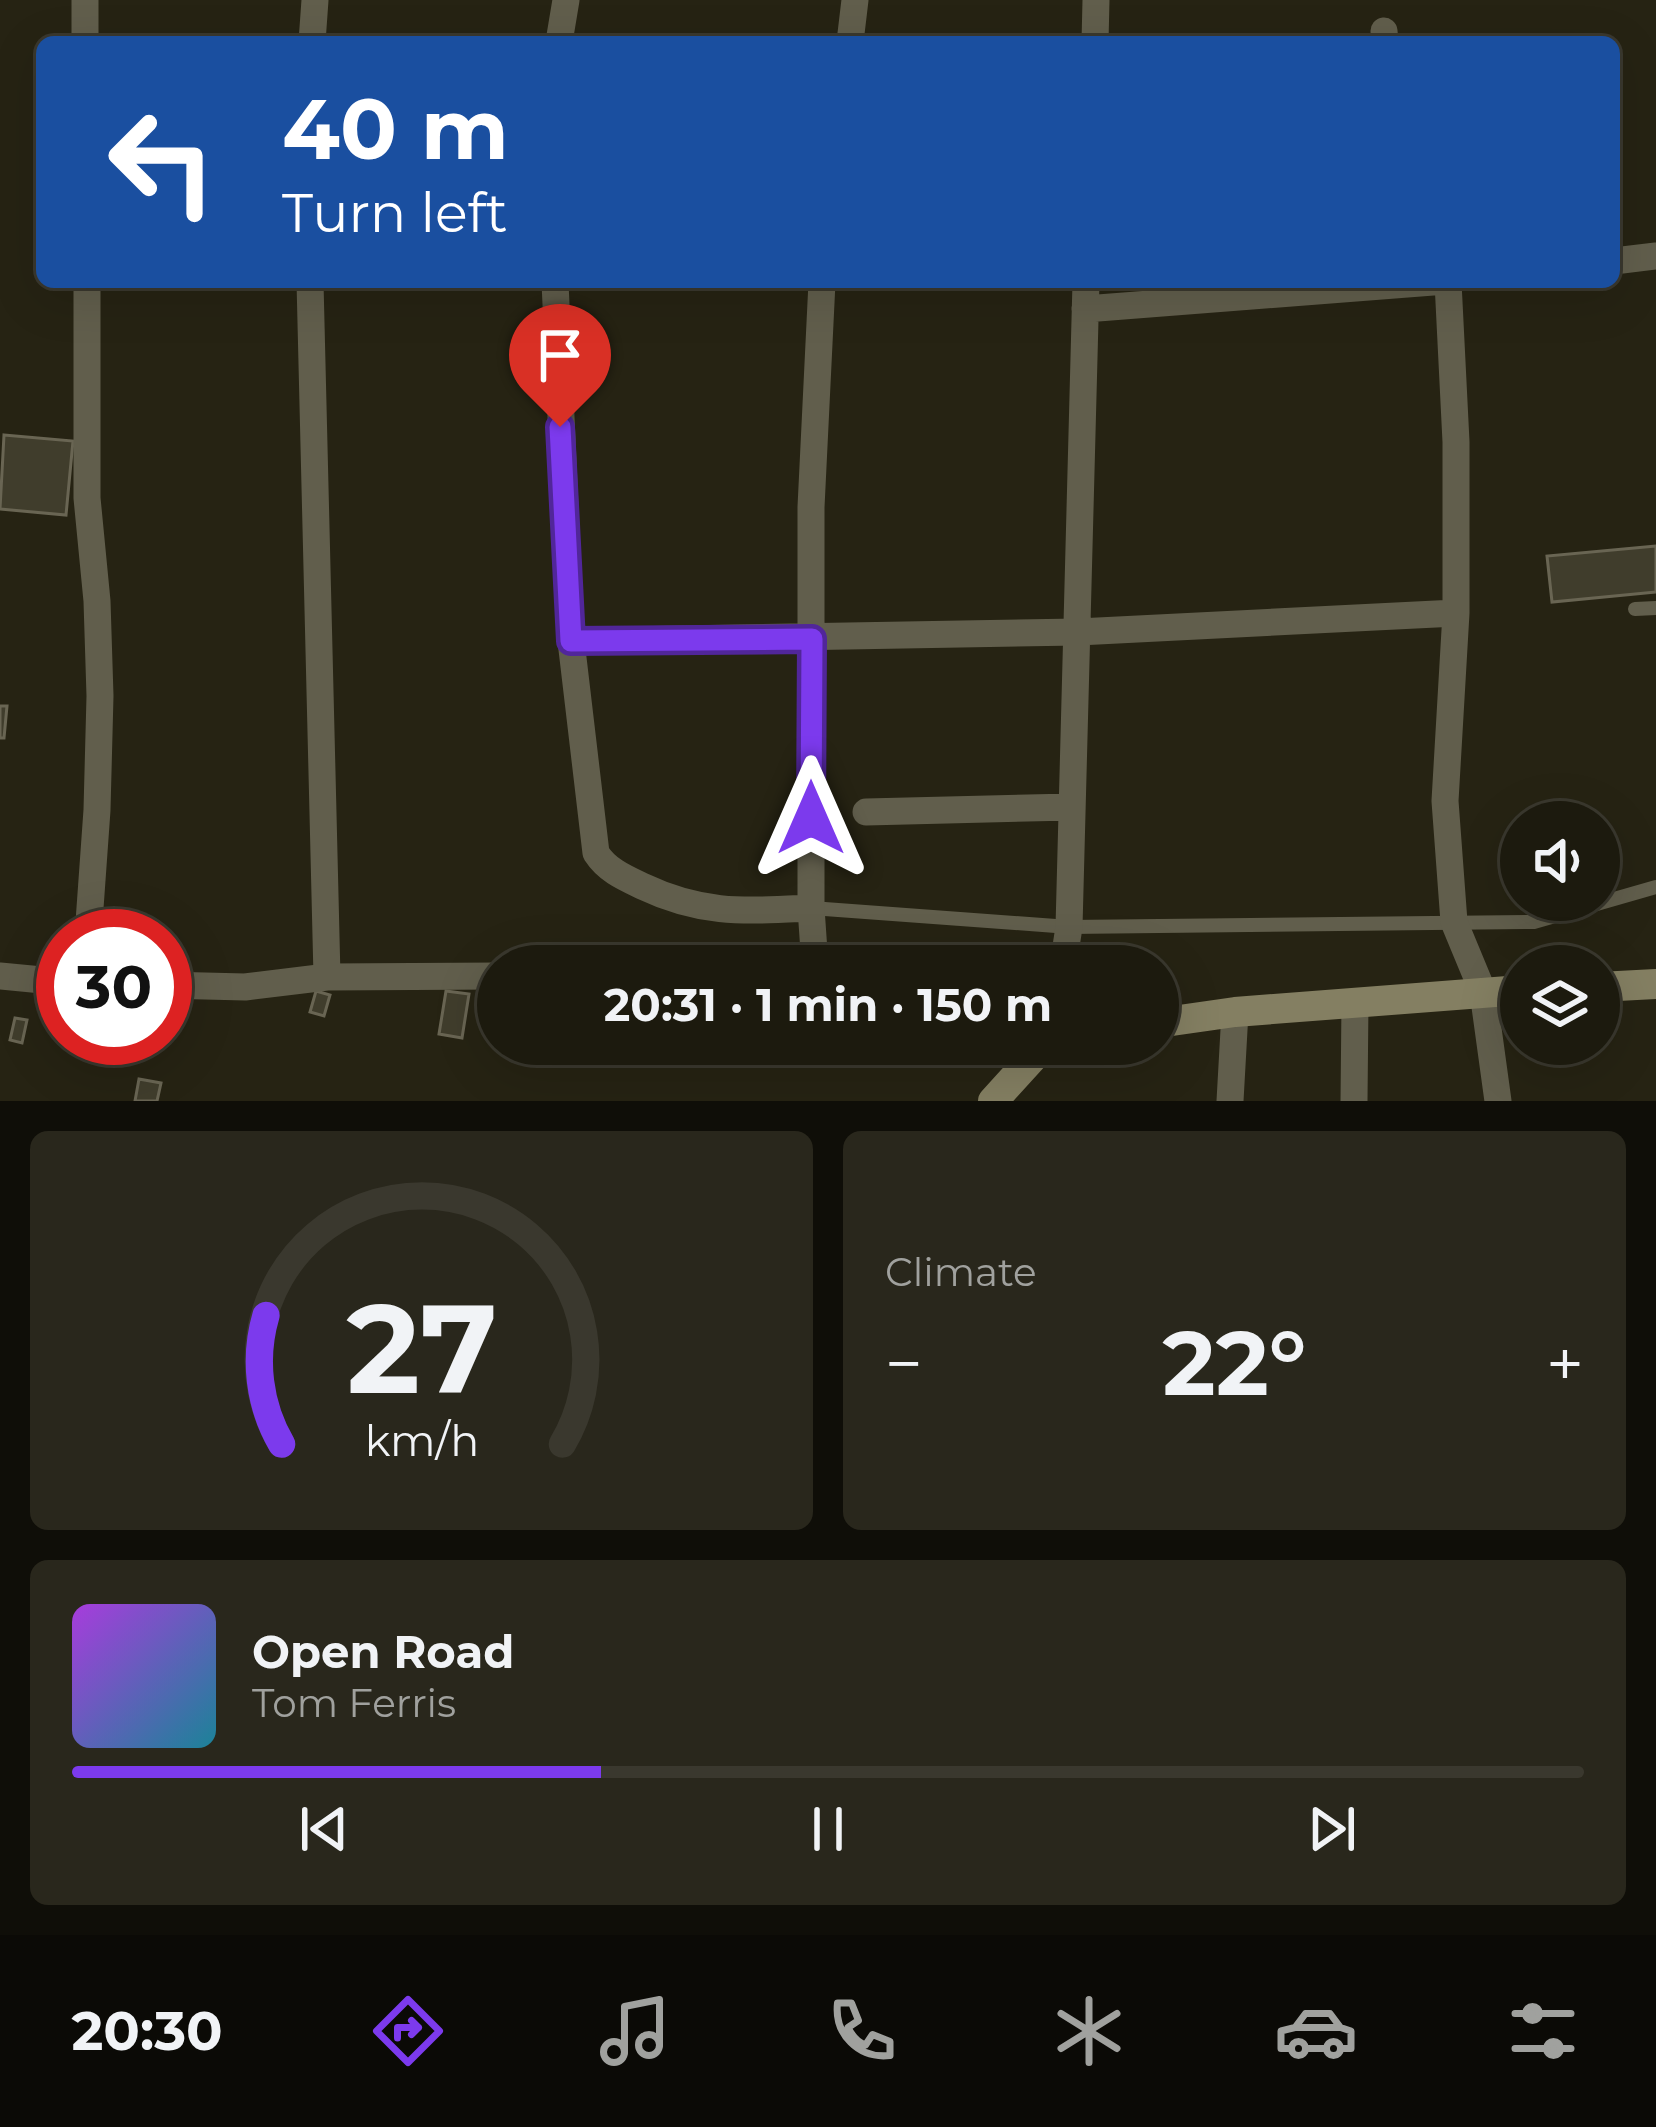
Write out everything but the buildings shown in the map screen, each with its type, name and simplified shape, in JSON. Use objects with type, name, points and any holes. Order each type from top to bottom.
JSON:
[{"type":"street","points":[[85,36],[86,0]]},
{"type":"street","points":[[312,36],[315,0]]},
{"type":"street","points":[[560,36],[566,0]]},
{"type":"street","points":[[851,36],[855,0]]},
{"type":"street","points":[[1095,36],[1096,0]]},
{"type":"street","points":[[1620,260],[1656,256]]},
{"type":"street","points":[[87,288],[86,498],[97,601],[100,696],[90,909]]},
{"type":"street","points":[[310,288],[327,977]]},
{"type":"street","points":[[555,288],[571,641],[596,853],[615,873],[698,908],[734,912],[811,908]]},
{"type":"street","points":[[813,945],[811,507],[821,288]]},
{"type":"street","points":[[1066,945],[1086,295],[1273,288]]},
{"type":"street","points":[[1448,288],[1456,442],[1456,613],[1445,801],[1454,922],[1483,992],[1498,1101]]},
{"type":"street","points":[[571,641],[1078,632],[1456,613]]},
{"type":"street","points":[[866,812],[1072,807]]},
{"type":"street","points":[[0,976],[36,979]]},
{"type":"street","points":[[192,986],[245,987],[327,977],[477,976]]},
{"type":"street","points":[[1620,986],[1656,984]]},
{"type":"street","points":[[1179,1020],[1500,991]]},
{"type":"street","points":[[1354,1101],[1355,1002]]},
{"type":"street","points":[[1230,1101],[1235,1012]]},
{"type":"street","points":[[993,1101],[1026,1065]]},
{"type":"lane","points":[[1635,609],[1656,608]]},
{"type":"lane","points":[[811,908],[1069,928],[1534,922],[1656,887]]},
{"type":"route","points":[[560,427],[571,641],[812,639],[811,818]]}]
